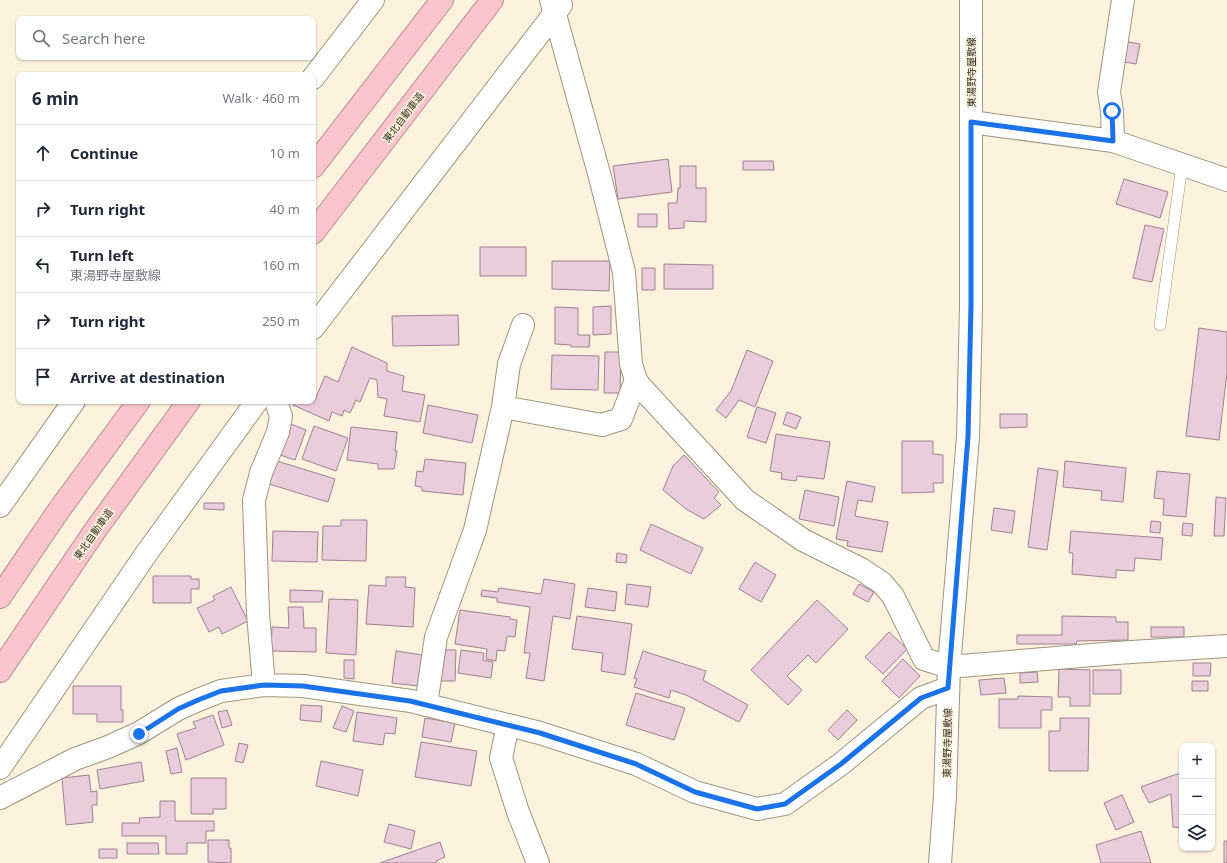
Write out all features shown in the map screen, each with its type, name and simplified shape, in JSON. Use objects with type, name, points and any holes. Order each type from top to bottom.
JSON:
[{"type":"highway","points":[[316,163],[442,0]]},
{"type":"highway","name":"東北自動車道","points":[[316,229],[492,0]]},
{"type":"highway","points":[[0,597],[59,510],[137,404]]},
{"type":"highway","name":"東北自動車道","points":[[0,670],[94,532],[187,404]]},
{"type":"street","points":[[316,74],[373,0]]},
{"type":"street","name":"東湯野寺屋敷線","points":[[940,863],[945,796],[949,677],[968,437],[971,306],[972,0]]},
{"type":"street","points":[[1113,141],[1112,111],[1109,92],[1124,0]]},
{"type":"street","points":[[316,324],[557,4]]},
{"type":"street","points":[[557,4],[624,272],[631,364],[636,380],[745,500],[803,540],[861,569],[882,583],[893,596],[924,659],[949,677]]},
{"type":"street","points":[[971,122],[1113,141],[1227,180]]},
{"type":"street","points":[[426,705],[436,637],[475,530],[503,407],[509,364],[523,325]]},
{"type":"street","points":[[503,407],[602,425],[622,419],[636,380]]},
{"type":"street","points":[[0,506],[72,404]]},
{"type":"street","points":[[0,768],[146,554],[255,404]]},
{"type":"street","points":[[264,685],[258,614],[254,500],[261,473],[278,432],[281,416],[277,404]]},
{"type":"street","points":[[0,798],[76,758],[139,734],[178,709],[198,700],[221,691],[264,685],[303,686],[410,701],[540,733],[636,764],[695,792],[757,809],[785,804],[841,764],[921,698],[949,677],[1116,653],[1227,646]]},
{"type":"street","points":[[508,725],[501,758],[518,812],[538,863]]},
{"type":"lane","points":[[1160,325],[1182,165]]},
{"type":"building","points":[[1128,42],[1140,44],[1136,64],[1124,62]]},
{"type":"building","points":[[668,159],[672,192],[618,199],[613,166]]},
{"type":"building","points":[[743,161],[773,161],[774,170],[743,170]]},
{"type":"building","points":[[680,166],[696,166],[696,188],[706,188],[706,222],[684,221],[684,228],[669,229],[668,203],[677,203],[678,188],[680,188]]},
{"type":"building","points":[[1124,179],[1168,192],[1160,218],[1116,204]]},
{"type":"building","points":[[638,214],[657,214],[657,227],[638,227]]},
{"type":"building","points":[[1145,225],[1164,229],[1152,282],[1133,278]]},
{"type":"building","points":[[480,247],[526,247],[526,276],[480,276]]},
{"type":"building","points":[[552,261],[610,261],[609,291],[552,289]]},
{"type":"building","points":[[664,264],[713,265],[713,289],[664,289]]},
{"type":"building","points":[[642,268],[655,268],[655,290],[642,290]]},
{"type":"building","points":[[611,306],[611,334],[593,335],[593,307]]},
{"type":"building","points":[[555,307],[578,308],[578,335],[590,335],[589,347],[571,347],[571,345],[555,344]]},
{"type":"building","points":[[458,315],[459,345],[393,346],[392,316]]},
{"type":"building","points":[[1199,328],[1227,332],[1227,373],[1219,440],[1186,436]]},
{"type":"building","points":[[352,347],[387,363],[387,371],[404,376],[402,391],[425,395],[420,422],[384,416],[387,399],[378,397],[377,380],[370,378],[360,402],[356,400],[350,413],[344,410],[342,416],[332,412],[329,421],[293,405],[316,404],[316,397],[325,376],[338,382]]},
{"type":"building","points":[[747,350],[773,361],[755,407],[739,400],[726,418],[716,410],[731,391]]},
{"type":"building","points":[[605,352],[621,352],[620,393],[604,393]]},
{"type":"building","points":[[552,355],[599,356],[598,390],[551,389]]},
{"type":"building","points":[[428,405],[478,415],[472,443],[423,433]]},
{"type":"building","points":[[757,407],[776,413],[766,443],[747,437]]},
{"type":"building","points":[[787,412],[801,417],[796,429],[783,424]]},
{"type":"building","points":[[1000,414],[1027,414],[1027,427],[1000,428]]},
{"type":"building","points":[[291,424],[306,430],[295,460],[280,455]]},
{"type":"building","points":[[314,426],[348,438],[336,471],[302,459]]},
{"type":"building","points":[[351,427],[397,432],[395,451],[397,451],[394,469],[378,469],[378,464],[347,460]]},
{"type":"building","points":[[776,434],[830,442],[824,479],[797,476],[796,481],[781,479],[782,473],[770,471]]},
{"type":"building","points":[[902,441],[933,441],[933,454],[943,455],[943,483],[933,483],[934,492],[902,493]]},
{"type":"building","points":[[684,455],[719,492],[714,498],[721,505],[704,519],[686,509],[663,490],[673,466]]},
{"type":"building","points":[[425,459],[466,463],[463,495],[422,491],[422,487],[415,486],[417,471],[423,472]]},
{"type":"building","points":[[277,461],[335,479],[328,502],[269,484]]},
{"type":"building","points":[[1065,461],[1126,468],[1123,502],[1101,500],[1102,491],[1063,487]]},
{"type":"building","points":[[1038,468],[1058,471],[1047,550],[1028,547]]},
{"type":"building","points":[[1157,471],[1190,474],[1186,517],[1163,515],[1164,499],[1154,498]]},
{"type":"building","points":[[847,481],[875,487],[872,502],[858,500],[855,516],[888,522],[882,552],[847,546],[848,541],[836,539]]},
{"type":"building","points":[[805,490],[839,497],[834,526],[799,519]]},
{"type":"building","points":[[1216,497],[1226,498],[1224,536],[1214,536]]},
{"type":"building","points":[[204,503],[224,503],[224,510],[204,509]]},
{"type":"building","points":[[994,508],[1015,511],[1012,533],[991,530]]},
{"type":"building","points":[[341,520],[367,520],[366,561],[322,560],[323,526],[341,526]]},
{"type":"building","points":[[1151,521],[1161,522],[1160,533],[1150,532]]},
{"type":"building","points":[[1183,523],[1193,524],[1192,536],[1182,535]]},
{"type":"building","points":[[651,524],[703,548],[691,574],[640,550]]},
{"type":"building","points":[[273,531],[318,532],[317,562],[272,561]]},
{"type":"building","points":[[1071,531],[1163,538],[1161,560],[1135,558],[1134,571],[1116,570],[1116,578],[1072,574],[1073,553],[1069,553]]},
{"type":"building","points":[[617,553],[627,555],[626,563],[616,562]]},
{"type":"building","points":[[755,562],[776,575],[761,602],[739,589]]},
{"type":"building","points":[[153,576],[191,576],[191,579],[199,579],[199,589],[191,589],[191,603],[153,603]]},
{"type":"building","points":[[386,577],[406,577],[405,587],[415,588],[413,627],[366,624],[369,585],[386,586]]},
{"type":"building","points":[[544,579],[575,584],[570,619],[553,616],[544,681],[526,678],[530,653],[524,653],[530,607],[497,602],[497,598],[481,596],[482,590],[498,592],[499,588],[541,594]]},
{"type":"building","points":[[627,584],[651,587],[648,607],[625,604]]},
{"type":"building","points":[[859,584],[874,592],[868,602],[853,594]]},
{"type":"building","points":[[231,587],[248,621],[222,634],[219,627],[209,632],[197,608],[215,600],[213,596]]},
{"type":"building","points":[[588,588],[617,592],[615,611],[585,607]]},
{"type":"building","points":[[290,590],[323,591],[322,602],[290,602]]},
{"type":"building","points":[[329,599],[358,600],[356,655],[326,653]]},
{"type":"building","points":[[817,600],[848,629],[816,663],[808,655],[787,676],[802,690],[788,705],[751,670]]},
{"type":"building","points":[[288,607],[303,607],[304,628],[316,628],[316,652],[271,651],[272,627],[289,628]]},
{"type":"building","points":[[460,610],[510,617],[510,619],[517,620],[515,637],[507,636],[505,651],[497,650],[496,661],[486,659],[487,649],[455,644]]},
{"type":"building","points":[[577,616],[632,624],[625,675],[601,671],[603,653],[572,649]]},
{"type":"building","points":[[1062,616],[1116,617],[1116,622],[1128,622],[1128,640],[1077,641],[1076,644],[1017,644],[1017,635],[1062,635]]},
{"type":"building","points":[[1151,627],[1184,627],[1184,637],[1151,637]]},
{"type":"building","points":[[889,632],[907,649],[883,674],[865,657]]},
{"type":"building","points":[[438,650],[456,650],[455,681],[437,681]]},
{"type":"building","points":[[461,650],[484,653],[483,660],[493,662],[491,678],[458,673]]},
{"type":"building","points":[[396,651],[422,655],[418,686],[392,683]]},
{"type":"building","points":[[643,651],[706,671],[703,680],[748,705],[739,722],[686,695],[671,690],[669,698],[634,687],[637,679],[634,678]]},
{"type":"building","points":[[903,659],[920,676],[899,698],[882,681]]},
{"type":"building","points":[[344,660],[354,660],[354,679],[344,678]]},
{"type":"building","points":[[1193,663],[1211,663],[1210,676],[1193,676]]},
{"type":"building","points":[[1059,669],[1090,670],[1090,706],[1070,706],[1070,697],[1058,697]]},
{"type":"building","points":[[1093,670],[1121,670],[1121,694],[1093,694]]},
{"type":"building","points":[[1037,672],[1038,682],[1020,683],[1020,673]]},
{"type":"building","points":[[1004,678],[1006,693],[981,695],[979,680]]},
{"type":"building","points":[[1192,681],[1208,681],[1208,691],[1192,691]]},
{"type":"building","points":[[73,686],[121,686],[121,710],[123,710],[123,722],[97,722],[97,714],[73,714]]},
{"type":"building","points":[[636,693],[685,708],[674,740],[626,725]]},
{"type":"building","points":[[1018,696],[1052,697],[1052,710],[1041,710],[1041,728],[999,728],[999,699],[1018,699]]},
{"type":"building","points":[[301,705],[322,706],[321,722],[300,720]]},
{"type":"building","points":[[342,706],[354,711],[346,732],[333,728]]},
{"type":"building","points":[[227,710],[232,725],[222,728],[218,712]]},
{"type":"building","points":[[847,710],[857,720],[838,740],[828,730]]},
{"type":"building","points":[[357,712],[397,718],[395,734],[385,733],[383,745],[353,741]]},
{"type":"building","points":[[213,715],[224,745],[186,760],[177,734],[196,728],[193,722]]},
{"type":"building","points":[[425,718],[455,723],[451,742],[422,737]]},
{"type":"building","points":[[1060,718],[1089,718],[1088,771],[1049,771],[1049,731],[1060,731]]},
{"type":"building","points":[[421,742],[477,751],[471,786],[415,777]]},
{"type":"building","points":[[239,743],[248,745],[243,763],[235,761]]},
{"type":"building","points":[[177,748],[182,772],[171,774],[166,751]]},
{"type":"building","points":[[321,761],[363,770],[358,796],[316,786]]},
{"type":"building","points":[[141,762],[144,781],[100,789],[97,770]]},
{"type":"building","points":[[1179,774],[1179,828],[1173,827],[1171,794],[1149,803],[1141,787]]},
{"type":"building","points":[[89,775],[91,792],[97,791],[97,805],[92,805],[93,822],[66,825],[62,778]]},
{"type":"building","points":[[191,778],[226,778],[226,809],[213,809],[213,814],[191,814]]},
{"type":"building","points":[[1122,795],[1134,822],[1116,830],[1104,803]]},
{"type":"building","points":[[160,801],[175,801],[175,821],[214,821],[214,831],[206,831],[206,843],[187,843],[187,854],[166,854],[166,836],[122,836],[122,823],[140,823],[139,818],[160,817]]},
{"type":"building","points":[[389,824],[415,831],[411,849],[384,842]]},
{"type":"building","points":[[1141,831],[1151,863],[1101,863],[1096,845]]},
{"type":"building","points":[[208,840],[229,840],[229,848],[231,848],[231,863],[208,862]]},
{"type":"building","points":[[1224,841],[1227,841],[1227,863],[1224,863]]},
{"type":"building","points":[[440,842],[445,857],[436,861],[437,863],[380,863]]},
{"type":"building","points":[[127,843],[158,843],[159,854],[127,854]]},
{"type":"building","points":[[99,849],[117,849],[117,858],[99,858]]},
{"type":"route","points":[[139,734],[178,709],[221,691],[264,685],[303,686],[410,701],[540,733],[636,764],[695,792],[757,809],[785,804],[841,764],[921,698],[948,688],[968,437],[971,306],[971,122],[1113,141],[1112,111]]}]
